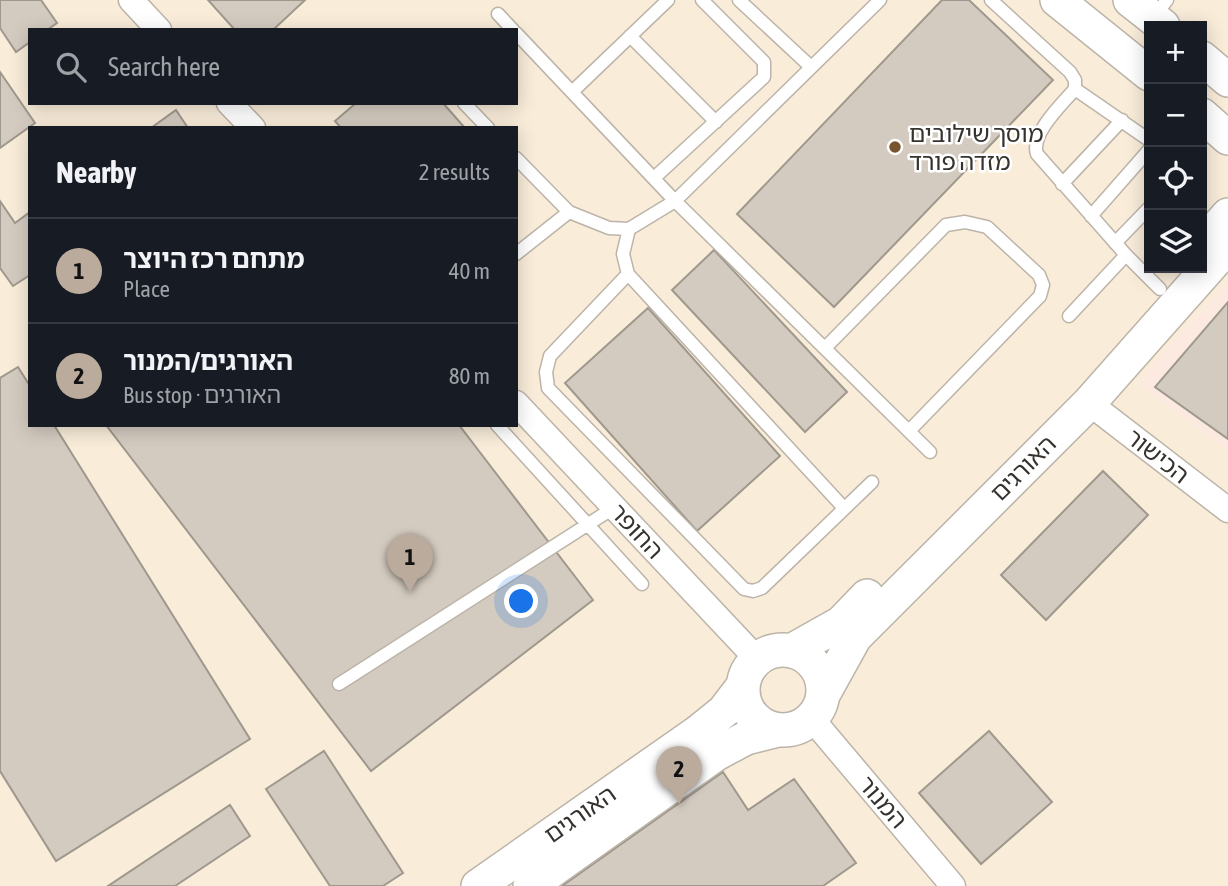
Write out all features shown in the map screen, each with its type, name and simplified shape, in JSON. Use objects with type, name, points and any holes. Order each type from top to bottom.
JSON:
[{"type":"street","points":[[131,0],[157,28]]},
{"type":"street","points":[[1057,0],[1144,70]]},
{"type":"street","points":[[1207,62],[1228,80]]},
{"type":"street","points":[[231,105],[251,126]]},
{"type":"street","points":[[1207,120],[1228,138]]},
{"type":"street","points":[[1207,238],[1228,215]]},
{"type":"street","name":"האורגים","points":[[818,706],[855,637],[1089,402],[1228,246]]},
{"type":"street","name":"האורגים","points":[[793,650],[841,623],[1072,387],[1170,279]]},
{"type":"street","name":"הכישור","points":[[1089,402],[1228,510]]},
{"type":"street","name":"החופר","points":[[518,406],[615,507],[750,673]]},
{"type":"street","points":[[793,650],[810,659],[821,674],[818,706],[801,726],[778,730],[763,725],[752,715],[745,701],[750,673],[768,652],[793,650]]},
{"type":"street","name":"האורגים","points":[[478,886],[698,732],[724,711],[750,673]]},
{"type":"street","name":"המנור","points":[[818,706],[953,886]]},
{"type":"street","name":"האורגים","points":[[530,886],[716,754],[746,738],[778,730]]},
{"type":"lane","points":[[572,92],[668,0]]},
{"type":"lane","points":[[654,178],[758,85],[765,72],[764,61],[702,0]]},
{"type":"lane","points":[[740,0],[811,67]]},
{"type":"lane","points":[[518,160],[569,212],[610,228],[629,229],[675,201],[880,0]]},
{"type":"lane","points":[[991,0],[1070,72],[1075,80],[1074,89],[1037,136],[1034,146],[1037,154],[1126,255],[1170,279]]},
{"type":"lane","points":[[498,14],[512,28]]},
{"type":"lane","points":[[518,34],[675,201],[930,452]]},
{"type":"lane","points":[[630,36],[716,122]]},
{"type":"lane","points":[[1074,89],[1144,136]]},
{"type":"lane","points":[[466,105],[486,126]]},
{"type":"lane","points":[[1062,184],[1122,120]]},
{"type":"lane","points":[[1091,216],[1144,156]]},
{"type":"lane","points":[[1115,243],[1147,210]]},
{"type":"lane","points":[[518,252],[569,212]]},
{"type":"lane","points":[[825,348],[946,225],[965,222],[987,227],[1040,275],[1043,285],[1040,296],[909,431]]},
{"type":"lane","points":[[629,229],[623,254],[628,274],[844,508]]},
{"type":"lane","points":[[1069,316],[1126,255]]},
{"type":"lane","points":[[628,274],[550,356],[546,372],[548,388],[744,589],[753,591],[762,588],[872,482]]},
{"type":"lane","points":[[499,427],[642,584]]},
{"type":"lane","points":[[339,684],[615,507]]},
{"type":"shaded area","points":[[0,0],[1228,0],[1228,281],[1136,383],[1228,451],[1228,886],[0,886]]},
{"type":"shaded area","points":[[1228,281],[1228,451],[1136,383]]},
{"type":"building","points":[[0,0],[41,0],[57,23],[50,28],[28,28],[28,43],[16,52],[0,28]]},
{"type":"building","points":[[208,0],[305,0],[275,28],[233,28]]},
{"type":"building","name":"מוסך שילובים מזדה פורד","points":[[942,0],[969,0],[1053,80],[834,307],[737,214]]},
{"type":"building","points":[[0,72],[35,123],[0,148]]},
{"type":"building","points":[[354,105],[445,105],[463,126],[339,126],[335,121]]},
{"type":"building","points":[[176,110],[187,126],[154,126]]},
{"type":"building","points":[[0,201],[15,223],[28,213],[28,276],[13,286],[0,268]]},
{"type":"building","points":[[714,250],[847,392],[805,432],[672,290]]},
{"type":"building","points":[[1228,302],[1228,439],[1155,387]]},
{"type":"building","points":[[648,308],[780,456],[697,531],[565,383]]},
{"type":"building","points":[[18,367],[28,383],[28,427],[55,427],[250,739],[56,861],[0,771],[0,378]]},
{"type":"building","points":[[108,427],[461,427],[593,600],[371,771]]},
{"type":"building","points":[[1103,471],[1148,515],[1046,620],[1001,575]]},
{"type":"building","points":[[989,731],[1052,802],[981,864],[919,793]]},
{"type":"building","points":[[324,751],[403,873],[383,886],[330,886],[266,789]]},
{"type":"building","points":[[723,772],[748,810],[794,779],[856,863],[823,886],[562,886]]},
{"type":"building","points":[[230,805],[250,836],[175,886],[108,886]]},
{"type":"place","name":"מוסך שילובים מזדה פורד","points":[[895,147]]},
{"type":"place","name":"מתחם רכז היוצר","points":[[410,592]]},
{"type":"place","name":"האורגים/המנור","points":[[679,804]]}]
